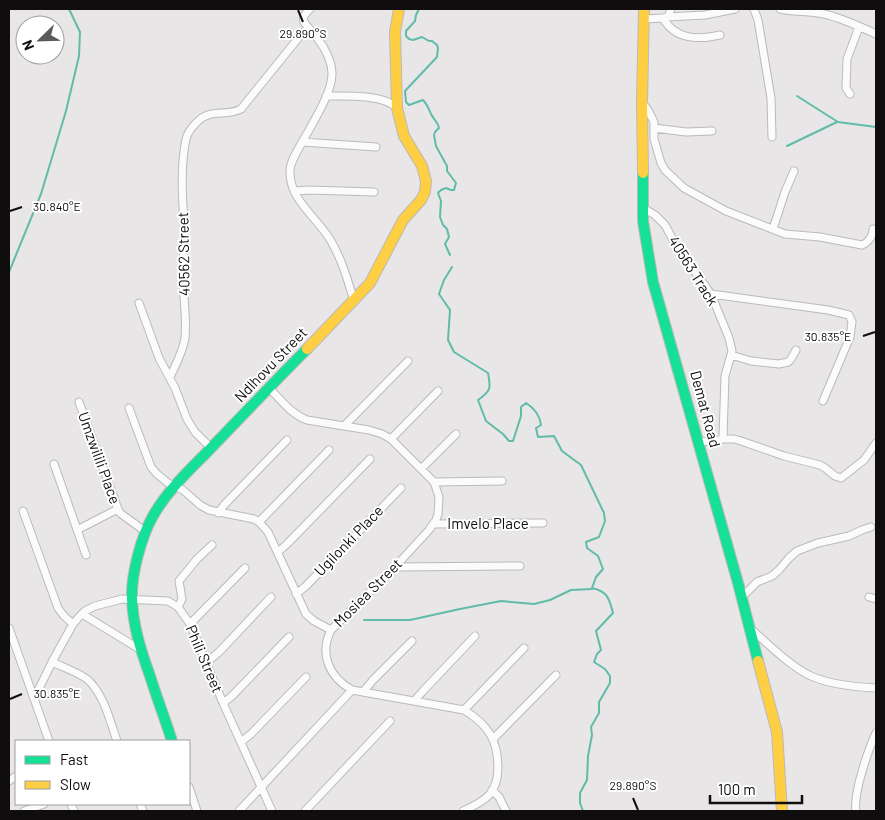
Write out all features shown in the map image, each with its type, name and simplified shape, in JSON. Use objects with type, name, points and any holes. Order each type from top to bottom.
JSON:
[{"type":"street","points":[[310,9],[303,19],[308,28],[318,38],[329,58],[332,73],[330,87],[290,167],[290,174],[294,191],[300,202],[330,238],[338,253],[354,301]]},
{"type":"street","name":"Ndlhovu Street","points":[[172,740],[136,632],[132,599],[137,560],[153,516],[164,500],[211,448],[370,283],[402,220],[421,200],[425,192],[426,181],[422,166],[404,136],[397,108],[395,32],[399,9]]},
{"type":"street","points":[[665,18],[671,9]]},
{"type":"street","points":[[644,14],[665,18],[705,15],[735,9]]},
{"type":"street","points":[[754,9],[758,20],[771,98],[772,137]]},
{"type":"street","points":[[780,9],[815,12],[835,17],[876,34]]},
{"type":"street","name":"Demat Road","points":[[644,14],[642,102],[643,221],[653,282],[741,598],[776,732],[782,811]]},
{"type":"street","points":[[665,18],[670,28],[683,36],[706,38],[720,35]]},
{"type":"street","points":[[850,94],[846,88],[847,59],[859,27]]},
{"type":"street","name":"40562 Street","points":[[170,377],[182,350],[186,327],[183,276],[185,240],[182,172],[187,135],[200,119],[206,115],[232,112],[241,108],[308,28]]},
{"type":"street","points":[[326,96],[380,99],[393,104],[397,108]]},
{"type":"street","points":[[642,102],[654,122],[654,139],[661,163],[665,170],[684,188],[726,211],[785,234],[820,237],[862,245],[867,242],[873,233],[873,229]]},
{"type":"street","points":[[654,128],[686,132],[712,130]]},
{"type":"street","points":[[302,142],[376,147]]},
{"type":"street","points":[[773,229],[794,171]]},
{"type":"street","points":[[294,191],[374,192]]},
{"type":"street","name":"40563 Track","points":[[643,208],[665,225],[676,247],[711,294],[729,338],[731,355],[725,376],[724,435],[722,439]]},
{"type":"street","points":[[711,294],[828,310],[849,315],[852,322],[850,337],[823,401]]},
{"type":"street","points":[[139,303],[159,358],[175,388],[186,419],[195,432],[211,448]]},
{"type":"street","points":[[731,355],[751,361],[779,364],[788,362],[796,350]]},
{"type":"street","points":[[345,425],[408,361]]},
{"type":"street","points":[[269,388],[290,411],[307,420],[369,430],[391,439],[434,482],[502,481]]},
{"type":"street","points":[[391,439],[438,391]]},
{"type":"street","name":"Umzwilili Place","points":[[79,402],[118,510],[146,532]]},
{"type":"street","points":[[129,408],[151,467],[157,474],[168,483],[183,490],[200,505],[209,510],[251,518],[259,522],[268,532],[304,610],[309,617],[332,630]]},
{"type":"street","points":[[421,469],[456,434]]},
{"type":"street","points":[[698,442],[734,439],[791,458],[820,465],[839,478],[864,460],[876,443]]},
{"type":"street","points":[[218,513],[287,440]]},
{"type":"street","points":[[259,522],[329,450]]},
{"type":"street","points":[[278,552],[370,459]]},
{"type":"street","points":[[54,464],[86,555]]},
{"type":"street","name":"Mosiea Street","points":[[352,690],[336,678],[331,670],[327,660],[327,638],[332,630],[395,567],[433,524],[438,514],[439,506],[439,497],[434,482]]},
{"type":"street","name":"Ugilonki Place","points":[[296,594],[401,488]]},
{"type":"street","points":[[77,530],[118,510]]},
{"type":"street","points":[[23,511],[58,608],[73,624]]},
{"type":"street","name":"Imvelo Place","points":[[433,524],[543,524]]},
{"type":"street","points":[[741,598],[757,582],[772,576],[797,551],[818,543],[844,538],[871,527]]},
{"type":"street","points":[[178,607],[182,599],[179,581],[197,558],[212,545]]},
{"type":"street","points":[[395,567],[520,566]]},
{"type":"street","points":[[190,624],[245,568]]},
{"type":"street","points":[[207,662],[272,598]]},
{"type":"street","name":"Phili Street","points":[[34,699],[73,624],[82,614],[95,606],[122,599],[168,601],[178,607],[190,624],[260,788],[272,811]]},
{"type":"street","points":[[82,614],[141,650]]},
{"type":"street","points":[[9,628],[49,740]]},
{"type":"street","points":[[749,628],[779,654],[811,676],[833,683],[876,688]]},
{"type":"street","points":[[415,700],[475,636]]},
{"type":"street","points":[[223,703],[289,637]]},
{"type":"street","points":[[363,692],[412,641]]},
{"type":"street","points":[[464,710],[524,648]]},
{"type":"street","points":[[52,662],[86,678],[93,685],[104,705],[117,740]]},
{"type":"street","points":[[493,739],[556,675]]},
{"type":"street","points":[[241,742],[306,677]]},
{"type":"street","points":[[865,687],[876,692]]},
{"type":"street","points":[[239,811],[352,690],[464,710],[472,714],[490,732],[498,759],[498,773],[492,790],[486,798],[463,811]]},
{"type":"street","points":[[305,811],[390,722]]},
{"type":"street","points":[[856,811],[856,799],[860,781],[870,746],[876,733]]},
{"type":"street","points":[[492,790],[499,797],[506,811]]},
{"type":"street","points":[[190,791],[197,811]]},
{"type":"street","points":[[24,811],[41,805]]},
{"type":"waterway","points":[[9,272],[41,194],[66,111],[79,56],[80,32],[69,9]]},
{"type":"waterway","points":[[419,9],[415,21],[406,31],[406,36],[413,40],[422,37],[432,41],[438,48],[437,57],[405,91],[406,102],[409,105],[423,100],[427,105],[439,128],[434,135],[436,146],[447,166],[447,171],[456,183],[454,190],[446,188],[438,193],[441,201],[440,217],[449,237],[445,244],[450,255]]},
{"type":"waterway","points":[[797,96],[838,122],[876,127]]},
{"type":"waterway","points":[[787,146],[837,122]]},
{"type":"waterway","points":[[452,267],[444,280],[439,294],[450,310],[448,340],[454,352],[488,373],[489,389],[478,400],[486,421],[509,441],[513,441],[521,416],[521,407],[526,403],[529,405],[536,412],[541,425],[536,428],[538,437],[554,436],[562,451],[581,465],[604,513],[605,521],[599,537],[586,542],[587,548],[598,556],[603,569],[596,577],[592,588],[605,594],[613,613],[596,631],[601,650],[594,662],[605,669],[610,676],[610,683],[599,702],[599,713],[591,727],[592,735],[588,756],[587,780],[580,793],[580,803],[583,811]]},
{"type":"waterway","points":[[364,620],[410,620],[501,601],[534,604],[550,600],[571,590],[592,589]]},
{"type":"traffic: fast","points":[[643,173],[643,221],[653,282],[738,583],[758,661]]},
{"type":"traffic: fast","points":[[172,740],[138,638],[134,619],[132,589],[141,545],[153,516],[173,488],[307,349]]},
{"type":"traffic: slow","points":[[307,349],[370,283],[403,220],[421,200],[425,192],[426,181],[422,166],[404,136],[397,108],[395,32],[399,9]]},
{"type":"traffic: slow","points":[[643,173],[644,9]]},
{"type":"traffic: slow","points":[[758,661],[777,732],[782,811]]}]
